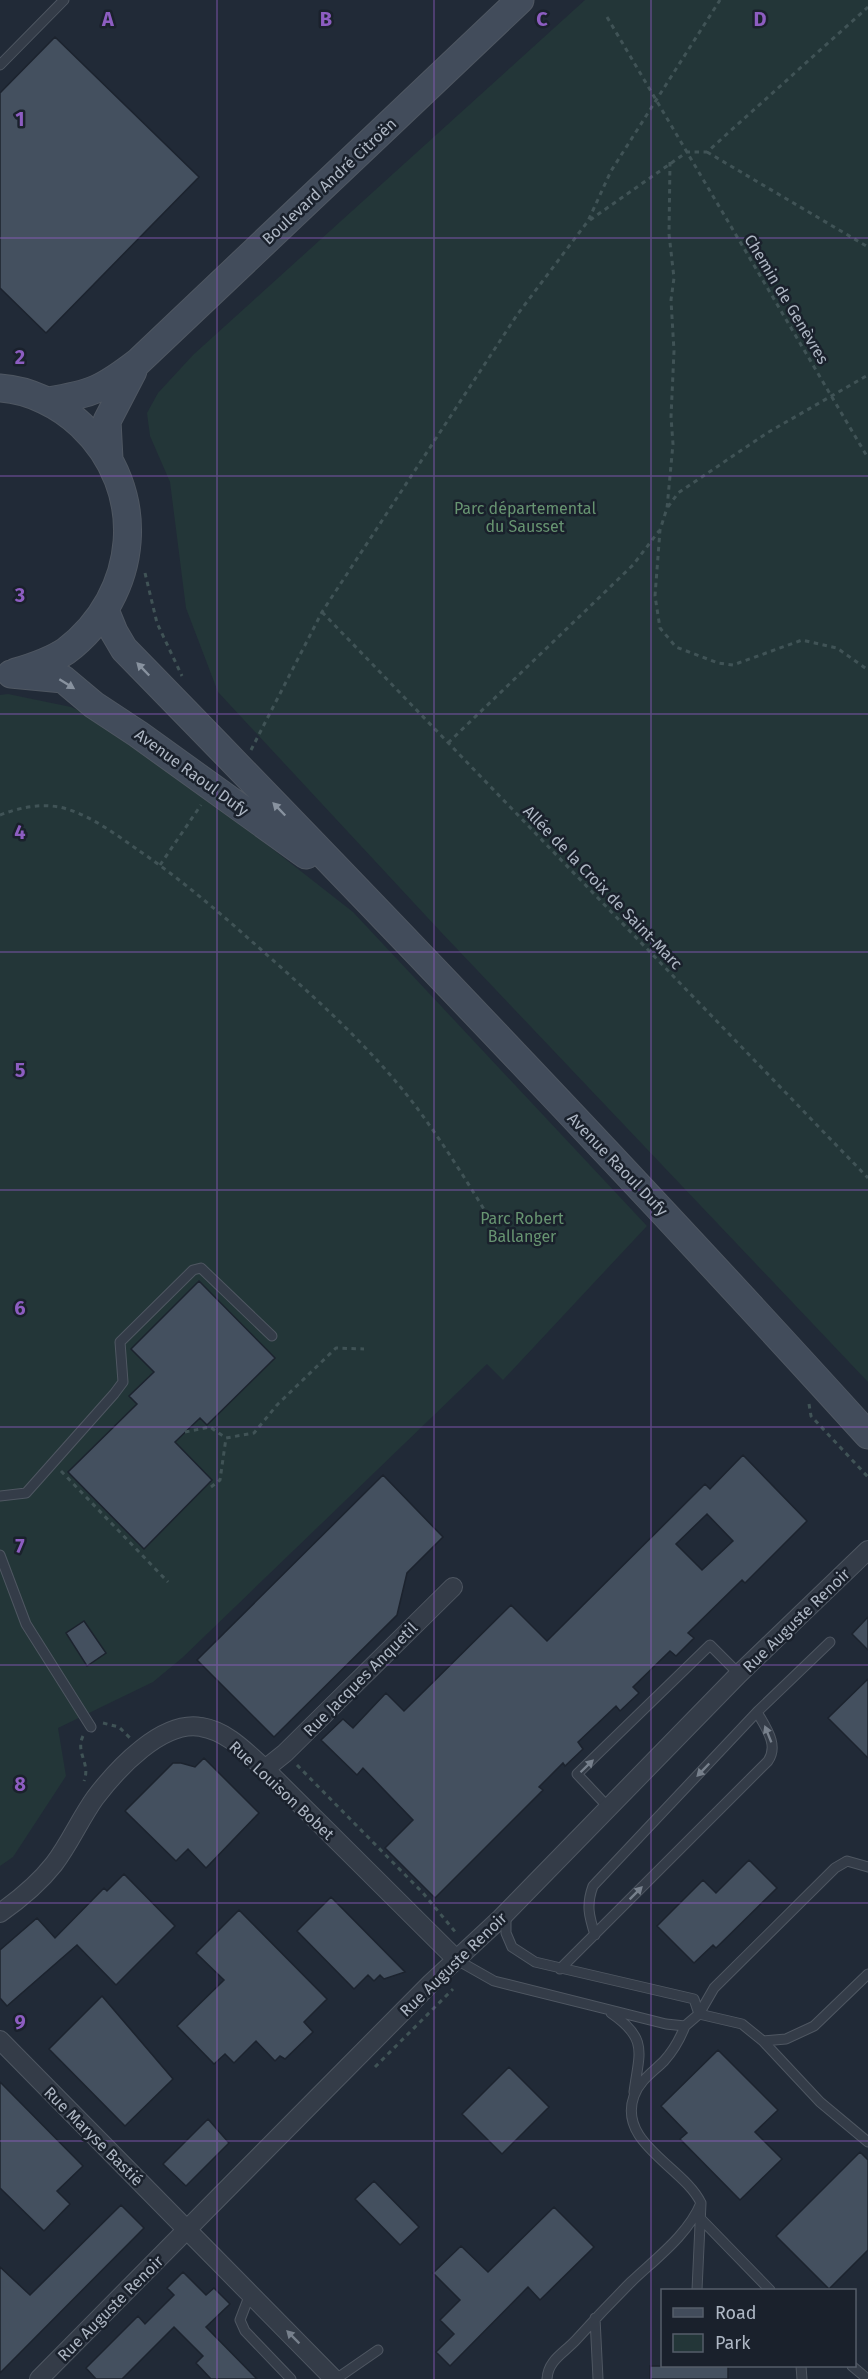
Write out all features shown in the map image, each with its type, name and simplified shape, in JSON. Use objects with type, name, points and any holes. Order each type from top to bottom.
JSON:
[{"type":"main road","name":"Boulevard André Citroën","points":[[48,401],[84,396],[109,385],[138,362],[520,0]]},
{"type":"main road","name":"Boulevard André Citroën","points":[[109,459],[107,421],[138,362]]},
{"type":"main road","points":[[0,388],[12,389],[48,401],[72,417],[93,436],[109,459],[120,483],[126,509],[128,535],[125,561],[117,587],[105,610],[87,633],[64,652],[39,666],[5,675]]},
{"type":"main road","name":"Avenue Raoul Dufy","points":[[105,610],[124,649],[716,1266],[868,1435]]},
{"type":"main road","name":"Avenue Raoul Dufy","points":[[5,675],[63,679],[94,705],[138,734],[363,896]]},
{"type":"street","name":"Rue Auguste Renoir","points":[[39,2379],[507,1912],[739,1674],[868,1550]]},
{"type":"street","name":"Rue Jacques Anquetil","points":[[266,1769],[453,1587]]},
{"type":"street","name":"Rue Louison Bobet","points":[[0,1913],[26,1892],[53,1865],[95,1798],[142,1750],[156,1738],[173,1731],[188,1726],[201,1727],[225,1736],[266,1769],[457,1960]]},
{"type":"street","name":"Rue Maryse Bastié","points":[[0,2040],[335,2379]]},
{"type":"lane","points":[[0,65],[64,0]]},
{"type":"lane","points":[[0,1496],[26,1493],[123,1382],[120,1342],[193,1270],[201,1268],[272,1336]]},
{"type":"lane","points":[[0,1555],[26,1624],[91,1727]]},
{"type":"lane","points":[[595,1935],[588,1900],[593,1886],[758,1712],[830,1642]]},
{"type":"lane","points":[[609,1808],[578,1774],[710,1645],[739,1674]]},
{"type":"lane","points":[[560,1969],[768,1761],[773,1754],[772,1742],[758,1712]]},
{"type":"lane","points":[[634,2095],[645,2078],[663,2062],[678,2042],[685,2026],[699,2014],[714,1988],[835,1868],[847,1861],[868,1867]]},
{"type":"lane","points":[[507,1912],[506,1933],[512,1947],[535,1962],[694,1999],[699,2014]]},
{"type":"lane","points":[[457,1960],[494,1981],[666,2024],[685,2026]]},
{"type":"lane","points":[[763,2041],[786,2039],[814,2026],[868,1974]]},
{"type":"lane","points":[[604,2008],[630,2028],[637,2040],[640,2067],[631,2121],[635,2131],[696,2192],[701,2203],[697,2289]]},
{"type":"lane","points":[[699,2014],[742,2024],[763,2041],[819,2102],[868,2142]]},
{"type":"lane","points":[[547,2379],[550,2365],[695,2219],[701,2203]]},
{"type":"lane","points":[[700,2218],[769,2289]]},
{"type":"lane","points":[[250,2294],[240,2320],[245,2331],[291,2379]]},
{"type":"lane","points":[[595,2318],[598,2379]]},
{"type":"lane","points":[[335,2379],[378,2350]]},
{"type":"path","points":[[249,754],[322,612],[517,315],[588,221],[611,171],[720,0]]},
{"type":"path","points":[[707,152],[868,7]]},
{"type":"path","name":"Chemin de Genèvres","points":[[607,17],[868,458]]},
{"type":"path","points":[[588,221],[687,152],[707,152],[868,247]]},
{"type":"path","points":[[670,162],[669,234],[674,278],[671,300],[674,351],[671,417],[673,444],[667,508],[660,530],[656,596],[660,628],[676,646],[718,663],[733,665],[802,640],[837,648],[868,670]]},
{"type":"path","points":[[667,508],[678,493],[767,433],[868,375]]},
{"type":"path","points":[[447,743],[633,566],[660,530]]},
{"type":"path","points":[[145,573],[157,623],[182,675]]},
{"type":"path","name":"Allée de la Croix de Saint-Marc","points":[[322,612],[868,1178]]},
{"type":"path","points":[[160,865],[206,797]]},
{"type":"path","points":[[0,815],[20,808],[44,805],[65,808],[85,816],[160,865],[225,918],[365,1046],[416,1107],[457,1164],[496,1229]]},
{"type":"path","points":[[185,1432],[210,1427],[226,1438],[254,1433],[277,1406],[336,1348],[364,1349]]},
{"type":"path","points":[[211,1487],[220,1480],[226,1438]]},
{"type":"path","points":[[53,1462],[168,1582]]},
{"type":"path","points":[[862,1470],[868,1465]]},
{"type":"path","points":[[79,1790],[87,1772],[80,1741],[91,1727],[101,1723],[119,1727],[142,1750]]},
{"type":"green space","name":"Parc départemental du Sausset","points":[[585,0],[868,0],[868,1382],[440,931],[218,692],[186,608],[170,482],[150,436],[147,413],[158,393],[193,355]]},
{"type":"green space","name":"Parc Robert Ballanger","points":[[8,694],[71,707],[123,732],[353,912],[647,1226],[503,1380],[487,1364],[182,1658],[153,1682],[58,1728],[66,1776],[13,1857],[0,1866],[0,695]]},
{"type":"building","points":[[55,37],[199,177],[46,333],[0,288],[0,93]]},
{"type":"building","points":[[199,1281],[275,1358],[207,1425],[200,1418],[175,1442],[212,1480],[144,1549],[68,1472],[137,1404],[129,1396],[154,1372],[131,1349]]},
{"type":"building","points":[[743,1455],[807,1521],[745,1583],[742,1580],[688,1633],[694,1638],[676,1656],[670,1651],[633,1687],[639,1693],[620,1711],[616,1706],[578,1742],[583,1749],[565,1766],[563,1763],[539,1787],[543,1790],[435,1898],[385,1848],[413,1820],[363,1768],[357,1775],[321,1740],[343,1719],[353,1728],[386,1693],[404,1711],[511,1605],[547,1641],[705,1484],[710,1489]],"holes":[[[707,1514],[733,1541],[702,1570],[676,1544]]]},
{"type":"building","points":[[383,1475],[443,1537],[407,1573],[397,1615],[274,1737],[197,1660]]},
{"type":"building","points":[[868,1617],[868,1650],[852,1634]]},
{"type":"building","points":[[84,1621],[106,1653],[87,1666],[66,1633]]},
{"type":"building","points":[[868,1679],[868,1758],[828,1718]]},
{"type":"building","points":[[204,1758],[259,1813],[206,1868],[188,1849],[176,1861],[125,1811],[173,1763],[195,1767]]},
{"type":"building","points":[[749,1860],[777,1888],[716,1948],[713,1945],[694,1963],[657,1926],[703,1880],[716,1893]]},
{"type":"building","points":[[124,1874],[175,1926],[116,1985],[77,1945],[7,2006],[0,1998],[0,1950],[37,1918],[55,1938],[104,1888],[107,1891]]},
{"type":"building","points":[[331,1897],[405,1972],[384,1979],[380,1975],[374,1981],[368,1975],[354,1989],[297,1931]]},
{"type":"building","points":[[239,1910],[327,1999],[304,2022],[313,2032],[285,2059],[280,2056],[275,2061],[256,2041],[234,2063],[225,2054],[214,2064],[177,2026],[224,1980],[196,1953]]},
{"type":"building","points":[[102,1996],[173,2079],[125,2126],[49,2049]]},
{"type":"building","points":[[718,2050],[778,2110],[755,2132],[782,2159],[740,2200],[680,2139],[687,2133],[661,2106]]},
{"type":"building","points":[[509,2067],[549,2107],[502,2154],[462,2114]]},
{"type":"building","points":[[0,2082],[83,2166],[57,2191],[70,2204],[44,2231],[0,2188]]},
{"type":"building","points":[[208,2119],[229,2143],[186,2186],[163,2164]]},
{"type":"building","points":[[860,2152],[868,2160],[868,2250],[829,2289],[776,2236]]},
{"type":"building","points":[[374,2181],[419,2227],[400,2245],[355,2199]]},
{"type":"building","points":[[121,2205],[144,2228],[0,2373],[0,2267],[30,2295]]},
{"type":"building","points":[[554,2207],[594,2247],[540,2300],[528,2287],[450,2366],[436,2352],[454,2334],[440,2320],[460,2300],[433,2273],[461,2246],[488,2272]]},
{"type":"building","points":[[183,2272],[206,2295],[214,2288],[230,2304],[206,2327],[257,2379],[211,2379],[196,2363],[203,2356],[174,2327],[122,2379],[96,2379],[86,2368],[138,2316],[145,2324],[174,2295],[167,2288]]},
{"type":"building","points":[[650,2366],[728,2367],[728,2379],[650,2379]]}]
